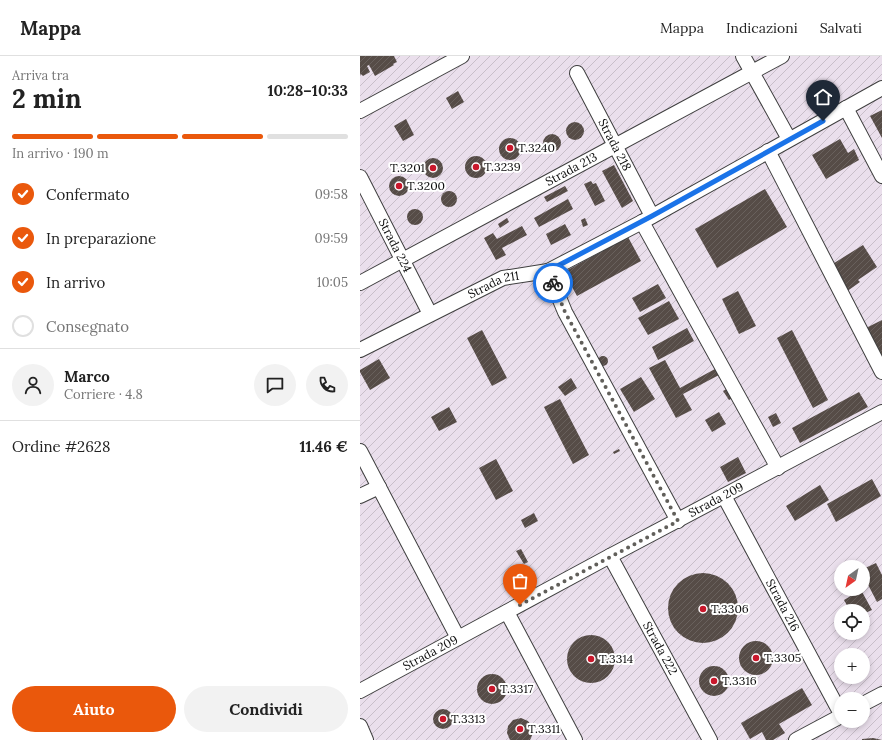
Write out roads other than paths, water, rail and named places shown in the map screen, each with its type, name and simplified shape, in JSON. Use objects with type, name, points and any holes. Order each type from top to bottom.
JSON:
[{"type":"lane","points":[[363,107],[462,56]]},
{"type":"lane","points":[[743,56],[789,140]]},
{"type":"lane","name":"Strada 213","points":[[360,282],[782,56]]},
{"type":"lane","name":"Strada 218","points":[[577,73],[615,146],[647,219],[778,468]]},
{"type":"lane","name":"Strada 211","points":[[360,350],[503,278],[548,271],[647,219],[882,88]]},
{"type":"lane","points":[[846,108],[882,176]]},
{"type":"lane","points":[[768,151],[882,372]]},
{"type":"lane","name":"Strada 224","points":[[360,177],[430,314]]},
{"type":"lane","points":[[548,271],[565,312],[678,521]]},
{"type":"lane","name":"Strada 209","points":[[360,691],[610,556],[882,412]]},
{"type":"lane","points":[[360,451],[458,638]]},
{"type":"lane","points":[[360,496],[379,487]]},
{"type":"lane","name":"Strada 216","points":[[724,496],[834,702]]},
{"type":"lane","name":"Strada 222","points":[[610,556],[710,740]]},
{"type":"lane","points":[[507,612],[575,740]]},
{"type":"lane","points":[[870,700],[882,694]]},
{"type":"lane","points":[[796,740],[834,719]]},
{"type":"lane","points":[[360,726],[366,740]]},
{"type":"place","name":"T.3240","points":[[510,148]]},
{"type":"place","name":"T.3239","points":[[476,167]]},
{"type":"place","name":"T.3201","points":[[433,168]]},
{"type":"place","name":"T.3200","points":[[399,186]]},
{"type":"place","name":"T.3306","points":[[703,609]]},
{"type":"place","name":"T.3305","points":[[756,658]]},
{"type":"place","name":"T.3314","points":[[591,659]]},
{"type":"place","name":"T.3316","points":[[714,681]]},
{"type":"place","name":"T.3317","points":[[492,689]]},
{"type":"place","name":"T.3313","points":[[443,719]]},
{"type":"place","name":"T.3311","points":[[520,729]]}]
